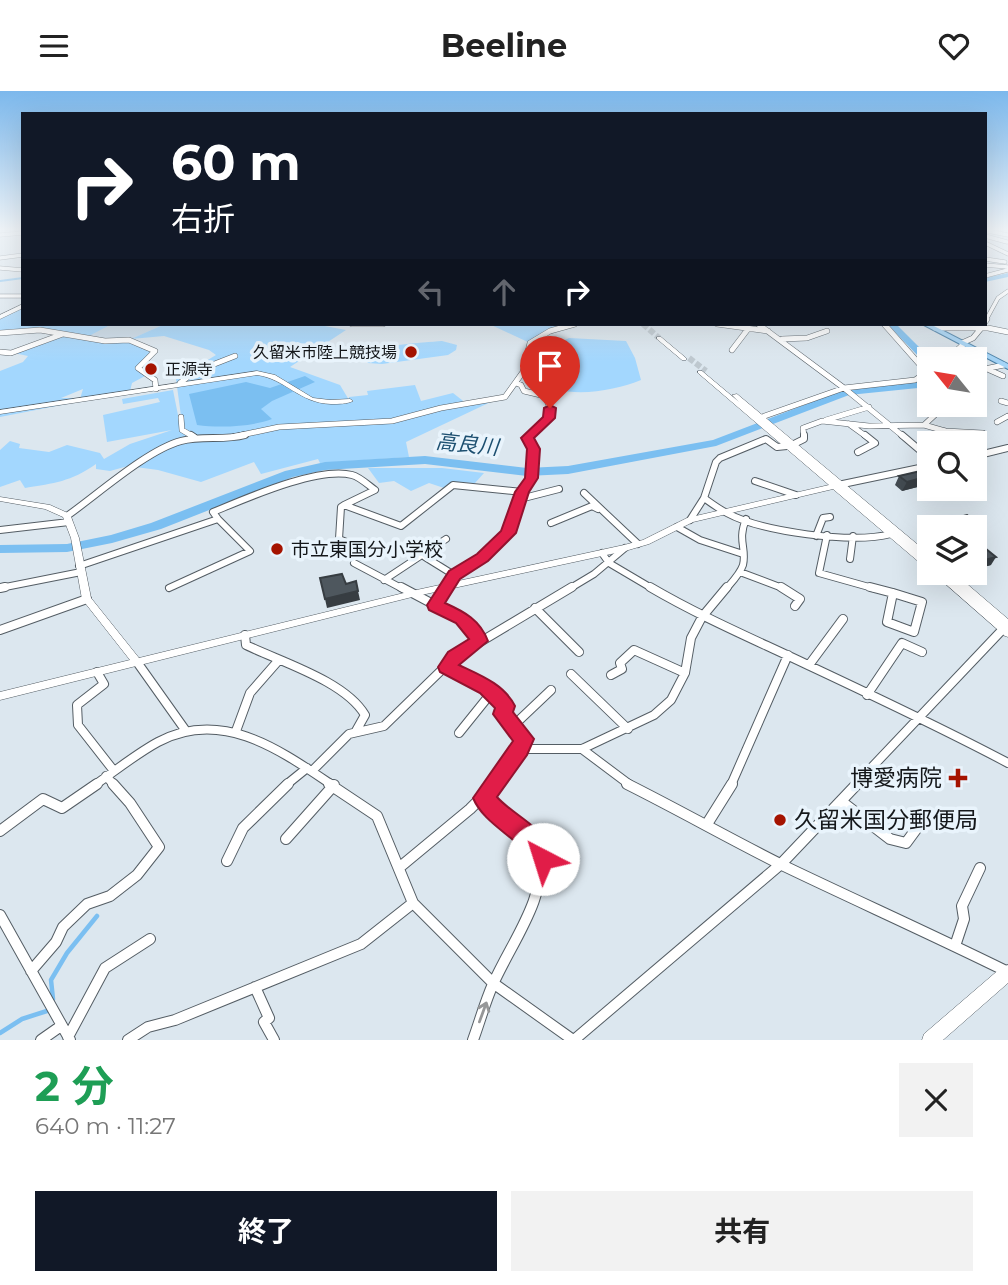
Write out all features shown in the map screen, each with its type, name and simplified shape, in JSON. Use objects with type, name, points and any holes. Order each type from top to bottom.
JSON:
[{"type":"main road","points":[[0,317],[21,307]]},
{"type":"main road","points":[[930,326],[1006,366]]},
{"type":"main road","points":[[930,1040],[1008,972]]},
{"type":"street","points":[[12,296],[21,289]]},
{"type":"street","points":[[988,309],[1007,293]]},
{"type":"street","points":[[0,296],[21,296]]},
{"type":"street","points":[[997,299],[1004,301]]},
{"type":"street","points":[[987,325],[1008,332]]},
{"type":"street","points":[[0,530],[68,519],[148,458],[168,446],[195,438],[239,437],[279,427],[393,421],[441,408],[505,397],[516,383],[530,352],[530,343],[550,331],[568,326]]},
{"type":"street","points":[[727,326],[768,331]]},
{"type":"street","points":[[732,350],[752,326]]},
{"type":"street","points":[[759,326],[781,339],[917,448]]},
{"type":"street","points":[[758,419],[844,388],[915,380],[923,372],[916,358],[886,326]]},
{"type":"street","points":[[935,328],[960,326]]},
{"type":"street","points":[[960,347],[973,338],[982,326]]},
{"type":"street","points":[[0,334],[40,330],[105,341],[129,340],[155,351],[138,368],[155,380],[156,389]]},
{"type":"street","points":[[802,331],[814,335]]},
{"type":"street","points":[[781,339],[827,331]]},
{"type":"street","points":[[0,352],[11,353],[66,333]]},
{"type":"street","points":[[662,337],[687,358]]},
{"type":"street","points":[[180,383],[194,372],[235,356]]},
{"type":"street","points":[[987,368],[1006,366]]},
{"type":"street","points":[[987,369],[1003,376]]},
{"type":"street","points":[[703,372],[917,548]]},
{"type":"street","points":[[0,412],[257,373],[270,374],[320,401],[350,401]]},
{"type":"street","points":[[435,605],[454,575],[499,544],[514,523],[521,495],[531,478],[534,449],[528,438],[549,418],[550,408],[545,396],[524,391],[521,385],[516,383]]},
{"type":"street","points":[[690,520],[704,498],[716,462],[720,458],[766,439],[777,447],[790,445],[804,439],[803,428],[869,407]]},
{"type":"street","points":[[997,422],[1008,416]]},
{"type":"street","points":[[181,417],[182,430],[195,438]]},
{"type":"street","points":[[924,425],[933,417]]},
{"type":"street","points":[[822,421],[891,426],[924,425],[945,431]]},
{"type":"street","points":[[849,424],[875,443],[858,451]]},
{"type":"street","points":[[987,453],[1008,448]]},
{"type":"street","points":[[0,696],[412,594],[625,548],[690,520],[917,469]]},
{"type":"street","points":[[169,588],[250,551],[213,512],[273,490],[321,477],[353,475],[375,490],[341,507],[339,538],[370,552]]},
{"type":"street","points":[[755,481],[796,495]]},
{"type":"street","points":[[344,505],[401,526],[453,485],[521,495],[559,489]]},
{"type":"street","points":[[838,485],[917,556]]},
{"type":"street","points":[[584,493],[638,544]]},
{"type":"street","points":[[704,498],[726,512],[746,519],[816,536],[876,538],[891,534]]},
{"type":"street","points":[[0,499],[47,507],[68,519],[75,538],[87,599],[137,662],[186,731]]},
{"type":"street","points":[[551,523],[592,506],[599,509]]},
{"type":"street","points":[[816,536],[823,518],[830,517]]},
{"type":"street","points":[[0,588],[80,569],[218,519]]},
{"type":"street","points":[[520,749],[582,749],[654,715],[671,700],[685,673],[691,638],[702,617],[740,572],[743,554],[740,534],[746,519]]},
{"type":"street","points":[[677,527],[700,540],[743,554]]},
{"type":"street","points":[[827,535],[818,573],[893,593],[922,602],[914,632],[887,622],[893,593]]},
{"type":"street","points":[[850,559],[853,536]]},
{"type":"street","points":[[384,580],[414,559],[425,557],[446,539]]},
{"type":"street","points":[[356,731],[370,731],[383,726],[455,657],[609,563],[625,548]]},
{"type":"street","points":[[602,553],[609,563],[702,617],[788,655],[917,719],[942,728],[1008,764]]},
{"type":"street","points":[[425,557],[454,575]]},
{"type":"street","points":[[354,563],[375,577],[462,618],[475,631],[479,641]]},
{"type":"street","points":[[740,572],[784,588],[800,599],[795,606]]},
{"type":"street","points":[[952,585],[1006,628]]},
{"type":"street","points":[[961,585],[1006,628]]},
{"type":"street","points":[[0,630],[87,599]]},
{"type":"street","points":[[535,608],[579,652]]},
{"type":"street","points":[[809,665],[843,618]]},
{"type":"street","points":[[0,831],[43,799],[62,808],[158,742],[186,731],[236,731],[287,755],[377,816],[400,866],[412,903],[494,983],[573,1040],[781,864],[1006,628]]},
{"type":"street","points":[[227,861],[243,828],[279,791],[356,731],[365,715],[365,710],[355,701],[306,672],[246,645],[245,635]]},
{"type":"street","points":[[867,695],[902,643],[922,652]]},
{"type":"street","points":[[611,675],[622,669],[620,663],[634,650],[685,673]]},
{"type":"street","points":[[706,824],[737,776],[788,655]]},
{"type":"street","points":[[236,731],[250,693],[278,661]]},
{"type":"street","points":[[400,866],[484,798],[520,749],[524,739],[503,714],[505,706],[492,692],[447,667]]},
{"type":"street","points":[[31,971],[56,943],[63,926],[88,905],[110,896],[137,875],[159,847],[78,725],[77,705],[104,684],[97,672]]},
{"type":"street","points":[[571,674],[628,729]]},
{"type":"street","points":[[513,726],[551,690]]},
{"type":"street","points":[[459,733],[492,692]]},
{"type":"street","points":[[582,749],[627,784],[781,864],[1008,972]]},
{"type":"street","points":[[286,839],[334,785]]},
{"type":"street","points":[[473,1040],[494,983],[534,907],[543,859],[542,848],[498,815],[484,798]]},
{"type":"street","points":[[842,802],[890,839],[906,843],[928,813]]},
{"type":"street","points":[[955,946],[964,919],[962,906],[980,868]]},
{"type":"street","points":[[128,1040],[148,1027],[175,1020],[361,944],[412,903]]},
{"type":"street","points":[[0,915],[66,1034]]},
{"type":"street","points":[[41,1040],[66,1034],[105,968],[150,939]]},
{"type":"street","points":[[255,987],[269,1018],[264,1022],[274,1040]]},
{"type":"shaded area","points":[[21,308],[21,326],[108,326],[89,336],[47,331],[0,333],[0,317]]},
{"type":"shaded area","points":[[28,326],[160,326],[129,340],[99,340],[46,332]]},
{"type":"shaded area","points":[[160,326],[325,326],[346,330],[290,367],[340,385],[349,400],[349,397],[368,395],[367,391],[415,385],[421,401],[453,393],[467,404],[497,399],[406,442],[409,457],[320,463],[318,459],[261,474],[254,462],[201,482],[158,470],[128,466],[110,471],[96,469],[96,464],[78,475],[54,483],[25,488],[20,480],[0,487],[0,450],[10,441],[20,444],[19,448],[49,452],[67,445],[100,453],[104,459],[130,444],[172,430],[107,442],[103,415],[160,402],[158,398],[123,404],[122,399],[173,390],[183,431],[176,379],[216,355],[209,350],[164,336],[131,339]]},
{"type":"shaded area","points":[[493,326],[568,326],[530,343]]},
{"type":"shaded area","points":[[66,335],[96,341],[129,340],[155,351],[139,368],[145,376],[132,383],[130,391],[80,399],[83,389],[61,398],[73,398],[72,403],[0,417],[0,371],[23,362],[28,356],[14,353]]},
{"type":"shaded area","points":[[569,338],[626,341],[635,358],[641,380],[602,391],[573,392],[559,390],[536,380],[540,352]]},
{"type":"shaded area","name":"久留米市陸上競技場","points":[[442,341],[457,345],[456,350],[448,355],[382,364],[368,363],[362,357],[376,349]]},
{"type":"shaded area","points":[[305,376],[315,382],[272,401],[261,409],[272,419],[235,426],[197,425],[189,394],[246,382],[270,388]]},
{"type":"shaded area","points":[[368,468],[442,468],[484,473],[475,483],[451,482],[444,488],[429,483],[411,491],[394,481],[379,483]]},
{"type":"building","points":[[917,472],[917,479],[907,482],[899,476]]},
{"type":"building","points":[[987,550],[996,557],[987,559]]},
{"type":"building","points":[[342,574],[346,584],[356,581],[358,591],[325,599],[320,578]]},
{"type":"waterway","name":"高良川","points":[[987,280],[1008,275]]},
{"type":"waterway","points":[[0,281],[21,278]]},
{"type":"waterway","name":"高良川","points":[[893,326],[917,350]]},
{"type":"waterway","name":"高良川","points":[[0,549],[67,548],[112,539],[156,526],[289,474],[325,466],[425,460],[527,472],[568,470],[716,443],[847,392],[917,385]]},
{"type":"waterway","points":[[53,999],[51,980],[67,953],[97,916]]},
{"type":"waterway","points":[[0,1033],[22,1019],[50,1010]]},
{"type":"tunnel","points":[[645,326],[659,338]]},
{"type":"tunnel","points":[[689,358],[706,371]]},
{"type":"place","name":"久留米市陸上競技場","points":[[411,352]]},
{"type":"place","name":"正源寺","points":[[151,369]]},
{"type":"place","name":"市立東国分小学校","points":[[277,549]]},
{"type":"place","name":"博愛病院","points":[[958,778]]},
{"type":"place","name":"久留米国分郵便局","points":[[780,820]]},
{"type":"route","points":[[543,859],[542,848],[498,815],[484,798],[520,749],[524,739],[503,714],[505,706],[487,688],[447,667],[455,657],[479,641],[475,631],[462,618],[435,605],[454,575],[499,544],[514,523],[522,492],[531,478],[534,449],[528,438],[549,418],[550,408]]}]
